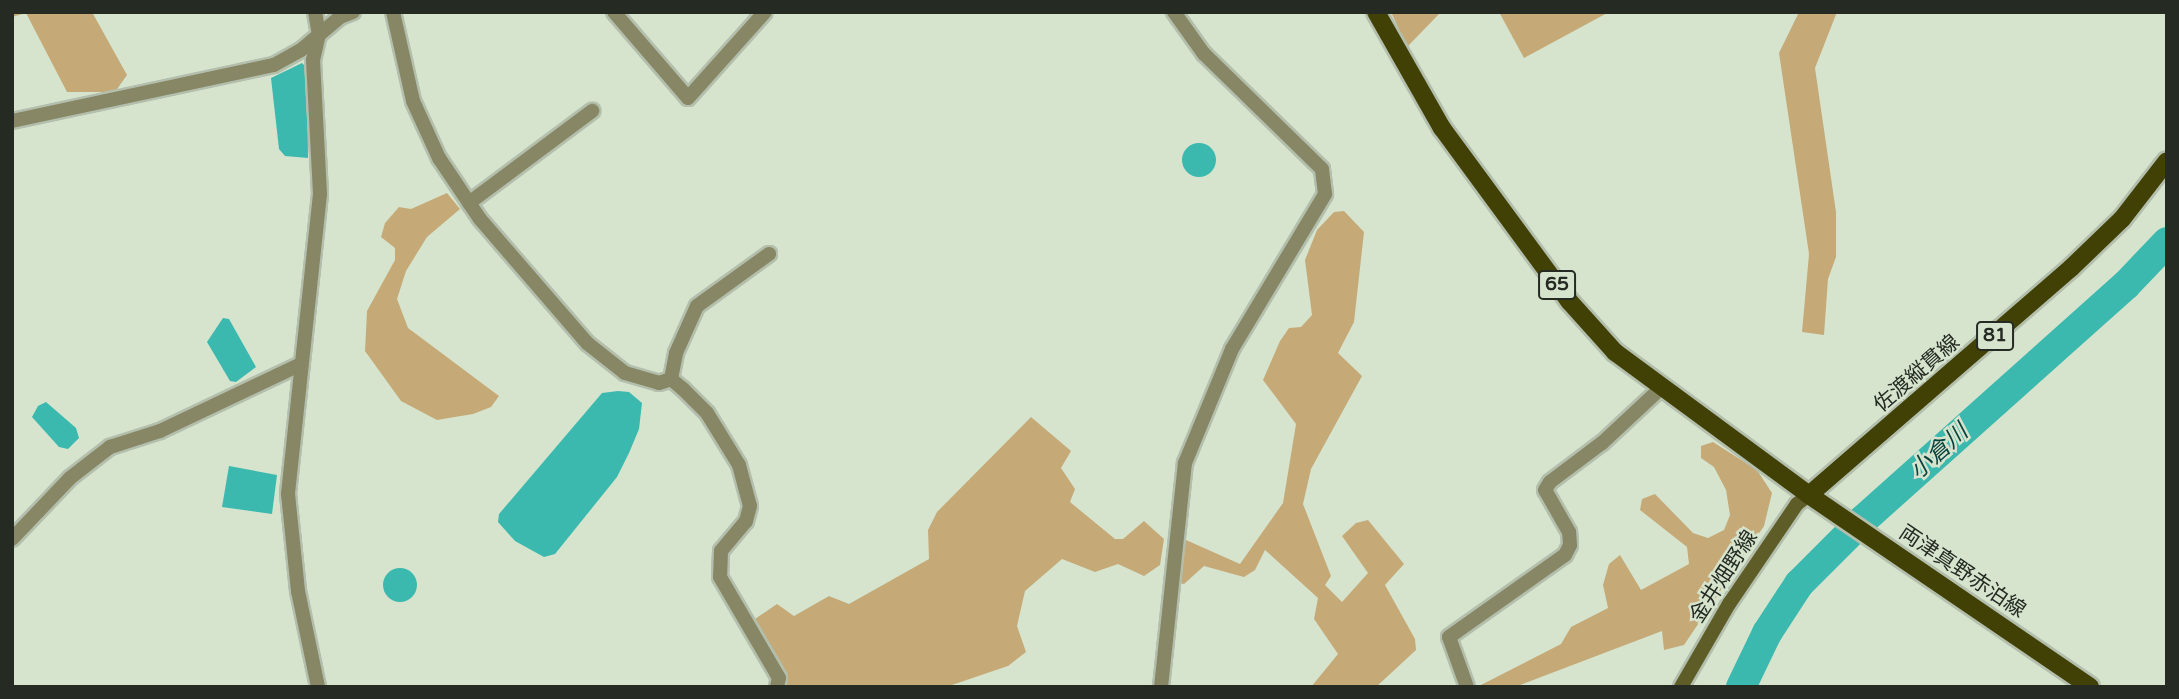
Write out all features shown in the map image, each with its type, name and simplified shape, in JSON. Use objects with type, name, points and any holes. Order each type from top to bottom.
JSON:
[{"type":"main road","name":"65","points":[[1376,12],[1422,99],[1569,301],[1615,352],[1815,499]]},
{"type":"main road","name":"佐渡縦貫線","points":[[1815,499],[2071,268],[2122,219],[2167,162]]},
{"type":"main road","name":"両津真野赤泊線","points":[[1815,499],[2090,687]]},
{"type":"main road","name":"金井畑野線","points":[[1681,687],[1728,604],[1797,504],[1815,499]]},
{"type":"street","points":[[315,12],[319,34],[313,60],[320,194],[301,364],[289,529],[305,634],[318,687]]},
{"type":"street","points":[[12,121],[274,65],[353,12]]},
{"type":"street","points":[[393,12],[413,101],[439,158],[469,203],[538,291],[587,343],[642,380],[659,383],[671,379]]},
{"type":"street","points":[[614,12],[688,98],[765,12]]},
{"type":"street","points":[[1161,687],[1185,463],[1231,349],[1325,194],[1322,169],[1203,54],[1176,13]]},
{"type":"street","points":[[469,203],[592,111]]},
{"type":"street","points":[[671,379],[676,353],[697,306],[769,254]]},
{"type":"street","points":[[12,539],[69,478],[110,447],[160,431],[301,364]]},
{"type":"street","points":[[671,379],[707,413],[739,465],[750,506],[746,522],[721,551],[720,577],[779,678],[777,687]]},
{"type":"street","points":[[1466,687],[1449,637],[1565,555],[1570,545],[1569,532],[1545,490],[1550,482],[1602,443],[1662,387]]},
{"type":"shaded area","points":[[12,12],[92,12],[127,75],[115,92],[67,92],[26,13],[12,17]]},
{"type":"shaded area","points":[[1391,12],[1441,12],[1407,47]]},
{"type":"shaded area","points":[[1499,12],[1609,12],[1524,58]]},
{"type":"shaded area","points":[[1799,12],[1837,12],[1815,68],[1836,212],[1836,257],[1828,279],[1824,335],[1802,332],[1809,254],[1779,53]]},
{"type":"shaded area","points":[[447,193],[460,209],[427,237],[406,271],[397,299],[408,328],[499,396],[491,407],[473,414],[437,420],[401,401],[365,351],[367,311],[395,260],[395,248],[381,237],[385,223],[399,207],[411,209]]},
{"type":"shaded area","points":[[1344,211],[1364,232],[1354,322],[1338,353],[1362,376],[1311,469],[1303,504],[1331,576],[1325,585],[1342,602],[1368,573],[1342,536],[1356,523],[1368,520],[1404,564],[1385,585],[1415,639],[1416,650],[1376,687],[1311,687],[1338,654],[1314,619],[1318,598],[1265,550],[1255,570],[1244,577],[1204,566],[1184,584],[1178,583],[1186,540],[1240,564],[1283,503],[1296,424],[1263,380],[1280,341],[1289,328],[1301,327],[1312,315],[1305,260],[1317,230],[1334,212]]},
{"type":"shaded area","points":[[1031,417],[1071,451],[1061,468],[1075,489],[1070,502],[1115,539],[1123,539],[1144,521],[1164,539],[1160,565],[1144,576],[1118,564],[1095,572],[1062,559],[1025,591],[1017,626],[1026,652],[1008,666],[946,687],[784,687],[752,621],[777,604],[794,616],[829,596],[849,604],[929,559],[928,530],[937,512]]},
{"type":"shaded area","points":[[1713,442],[1757,470],[1772,493],[1764,526],[1684,645],[1664,650],[1662,631],[1515,687],[1477,687],[1561,644],[1571,627],[1608,608],[1603,585],[1609,564],[1620,555],[1641,590],[1689,564],[1687,547],[1640,510],[1642,499],[1655,494],[1693,533],[1708,538],[1724,530],[1730,515],[1726,490],[1714,467],[1701,458],[1701,446]]},
{"type":"water","points":[[302,63],[307,68],[308,158],[285,156],[279,149],[271,78]]},
{"type":"water","points":[[1199,143],[1211,148],[1216,160],[1211,172],[1199,177],[1187,172],[1182,160],[1187,148]]},
{"type":"water","points":[[223,318],[229,319],[256,367],[236,382],[230,381],[207,342]]},
{"type":"water","points":[[629,392],[642,403],[639,429],[617,477],[555,554],[544,557],[515,541],[498,522],[499,514],[602,393]]},
{"type":"water","points":[[46,402],[76,428],[79,438],[68,449],[59,447],[32,417],[38,406]]},
{"type":"water","points":[[229,466],[277,475],[272,514],[222,507]]},
{"type":"water","points":[[400,568],[412,573],[417,585],[412,597],[400,602],[388,597],[383,585],[388,573]]},
{"type":"waterway","name":"小倉川","points":[[1741,687],[1767,633],[1799,584],[1863,520],[2126,285],[2167,242]]}]
